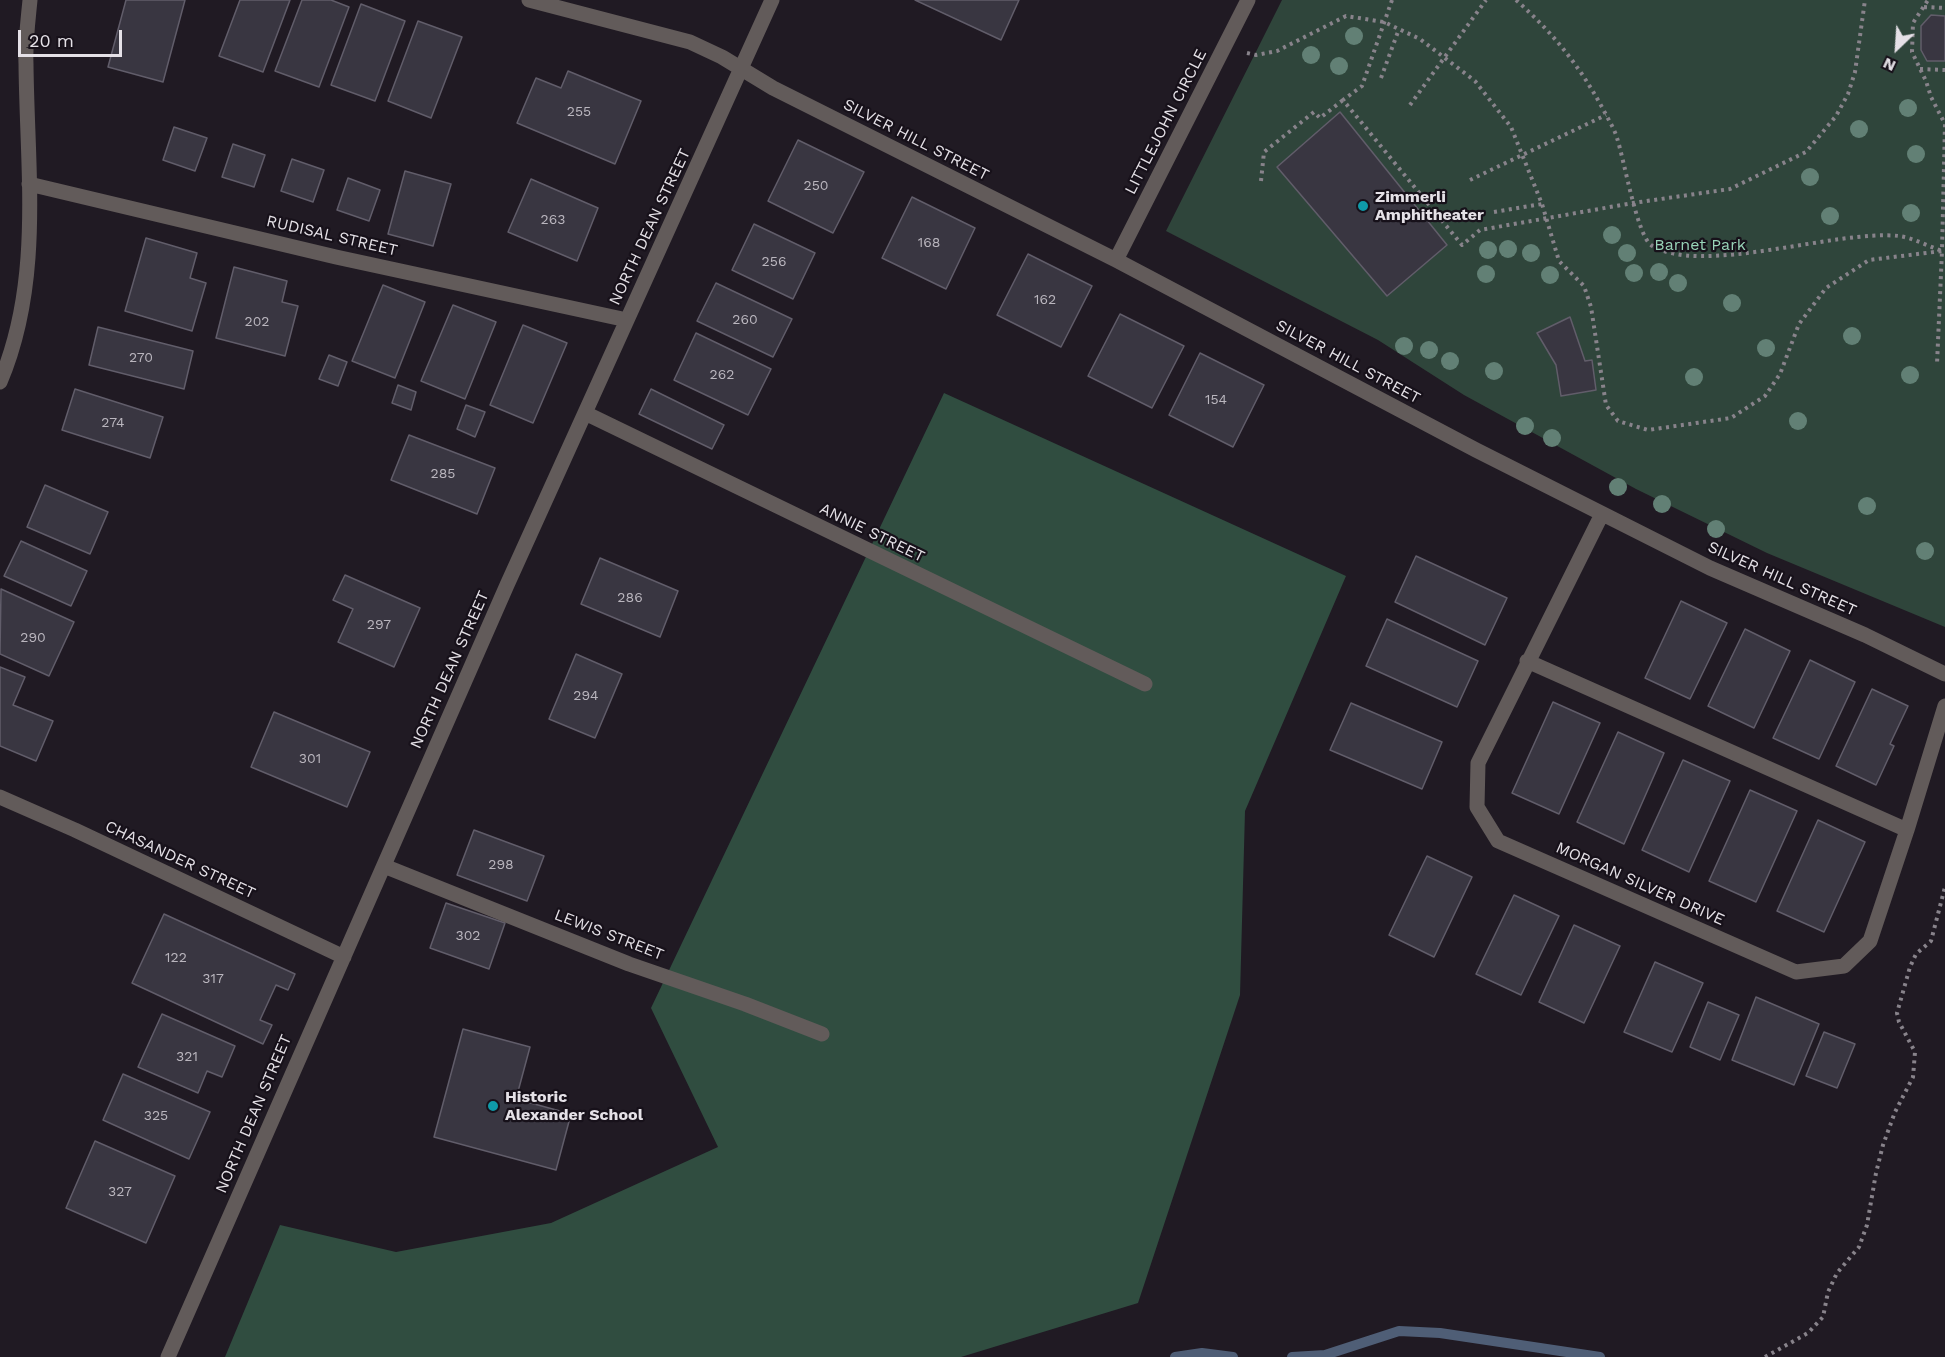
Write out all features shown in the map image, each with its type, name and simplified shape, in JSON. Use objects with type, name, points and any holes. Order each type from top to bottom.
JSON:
[{"type":"street","points":[[0,382],[18,327],[27,280],[31,232],[26,61],[30,0]]},
{"type":"street","name":"SILVER HILL STREET","points":[[529,0],[690,42],[722,57],[784,93],[1116,260],[1602,514],[1710,568],[1865,635],[1945,674]]},
{"type":"street","name":"NORTH DEAN STREET","points":[[168,1357],[502,595],[772,0]]},
{"type":"street","name":"LITTLEJOHN CIRCLE","points":[[1116,260],[1248,0]]},
{"type":"street","name":"RUDISAL STREET","points":[[29,184],[336,257],[627,320]]},
{"type":"street","name":"ANNIE STREET","points":[[585,413],[1145,684]]},
{"type":"street","name":"MORGAN SILVER DRIVE","points":[[1602,514],[1478,763],[1477,807],[1498,841],[1796,972],[1844,966],[1870,941],[1945,706]]},
{"type":"street","points":[[1527,661],[1907,830]]},
{"type":"street","name":"CHASANDER STREET","points":[[0,797],[344,957]]},
{"type":"street","name":"LEWIS STREET","points":[[384,866],[629,963],[745,1004],[822,1035]]},
{"type":"path","points":[[1262,181],[1264,152],[1314,112],[1320,118],[1362,86],[1392,0]]},
{"type":"path","points":[[1410,105],[1486,0]]},
{"type":"path","points":[[1516,0],[1563,46],[1606,115],[1616,136],[1639,225],[1650,244],[1688,255],[1723,255],[1867,236],[1900,236],[1942,250]]},
{"type":"path","points":[[1343,100],[1462,245],[1480,230],[1633,203],[1730,189],[1806,153],[1836,116],[1848,94],[1855,72],[1865,0]]},
{"type":"path","points":[[1928,0],[1913,23],[1912,52],[1945,124],[1937,364]]},
{"type":"path","points":[[1924,7],[1945,8]]},
{"type":"path","points":[[1225,47],[1256,55],[1277,51],[1346,16],[1384,22],[1420,39],[1475,81],[1511,127],[1542,204],[1559,261],[1584,286],[1591,307],[1606,405],[1618,421],[1648,430],[1731,418],[1765,396],[1780,374],[1799,324],[1826,288],[1869,260],[1942,250]]},
{"type":"path","points":[[1381,78],[1398,29]]},
{"type":"path","points":[[1920,69],[1945,70]]},
{"type":"path","points":[[1470,180],[1606,115]]},
{"type":"path","points":[[1494,212],[1542,204]]},
{"type":"path","points":[[1765,1357],[1808,1333],[1823,1317],[1828,1292],[1837,1273],[1859,1247],[1867,1225],[1883,1145],[1895,1112],[1913,1077],[1915,1052],[1899,1022],[1897,1013],[1916,954],[1931,941],[1945,887]]},
{"type":"green space","name":"Barnet Park","points":[[1282,0],[1945,0],[1945,627],[1767,553],[1636,489],[1464,395],[1378,340],[1166,231]]},
{"type":"green space","points":[[944,393],[1346,576],[1245,811],[1240,995],[1138,1303],[961,1357],[225,1357],[280,1225],[396,1252],[551,1223],[718,1147],[651,1008]]},
{"type":"building","points":[[126,0],[185,0],[163,82],[108,67]]},
{"type":"building","points":[[240,0],[290,0],[263,72],[219,56]]},
{"type":"building","points":[[302,0],[331,0],[349,7],[319,87],[275,71]]},
{"type":"building","points":[[915,0],[1019,0],[1001,40]]},
{"type":"building","points":[[361,4],[405,21],[375,101],[331,85]]},
{"type":"building","points":[[1931,15],[1945,16],[1945,61],[1927,61],[1921,50],[1921,26]]},
{"type":"building","points":[[418,21],[462,37],[431,118],[388,101]]},
{"type":"building","points":[[568,71],[641,101],[615,164],[517,123],[536,78],[561,88]]},
{"type":"building","name":"Zimmerli Amphitheater","points":[[1340,112],[1447,245],[1387,296],[1277,167]]},
{"type":"building","points":[[174,127],[207,138],[195,171],[163,160]]},
{"type":"building","points":[[798,140],[864,172],[833,233],[768,201]]},
{"type":"building","points":[[233,144],[265,155],[254,187],[222,177]]},
{"type":"building","points":[[292,159],[324,170],[313,202],[281,191]]},
{"type":"building","points":[[405,171],[451,184],[433,246],[388,234]]},
{"type":"building","points":[[348,178],[380,190],[369,221],[337,210]]},
{"type":"building","points":[[531,179],[598,208],[577,261],[508,232]]},
{"type":"building","points":[[912,197],[975,228],[946,289],[882,258]]},
{"type":"building","points":[[754,224],[815,253],[793,299],[732,270]]},
{"type":"building","points":[[146,238],[197,253],[190,278],[206,283],[192,331],[125,311]]},
{"type":"building","points":[[1028,254],[1092,286],[1061,347],[997,315]]},
{"type":"building","points":[[234,267],[287,281],[282,302],[298,306],[285,356],[216,338]]},
{"type":"building","points":[[716,283],[792,319],[773,357],[697,321]]},
{"type":"building","points":[[383,285],[425,302],[395,378],[352,361]]},
{"type":"building","points":[[453,305],[496,322],[465,399],[421,381]]},
{"type":"building","points":[[1120,314],[1184,346],[1152,408],[1088,376]]},
{"type":"building","points":[[1570,317],[1585,361],[1592,360],[1596,390],[1561,396],[1556,365],[1537,333]]},
{"type":"building","points":[[523,325],[567,343],[533,423],[490,405]]},
{"type":"building","points":[[98,327],[193,351],[184,389],[89,365]]},
{"type":"building","points":[[696,333],[771,369],[748,415],[674,380]]},
{"type":"building","points":[[1200,353],[1264,385],[1233,447],[1169,415]]},
{"type":"building","points":[[329,355],[347,362],[338,386],[319,379]]},
{"type":"building","points":[[398,385],[416,392],[411,410],[392,403]]},
{"type":"building","points":[[75,389],[163,417],[150,458],[62,430]]},
{"type":"building","points":[[651,389],[724,425],[712,449],[639,414]]},
{"type":"building","points":[[466,405],[485,412],[475,437],[457,429]]},
{"type":"building","points":[[409,435],[495,468],[477,514],[391,480]]},
{"type":"building","points":[[45,485],[108,512],[90,554],[27,527]]},
{"type":"building","points":[[21,541],[87,571],[71,606],[4,576]]},
{"type":"building","points":[[1416,556],[1507,598],[1485,645],[1395,602]]},
{"type":"building","points":[[600,558],[678,591],[660,637],[581,604]]},
{"type":"building","points":[[345,575],[420,608],[394,667],[338,642],[353,609],[333,600]]},
{"type":"building","points":[[1,589],[74,622],[49,676],[0,654]]},
{"type":"building","points":[[1681,601],[1727,623],[1690,699],[1645,678]]},
{"type":"building","points":[[1387,619],[1478,661],[1457,707],[1366,666]]},
{"type":"building","points":[[1745,629],[1790,651],[1754,728],[1708,706]]},
{"type":"building","points":[[576,654],[622,674],[595,738],[549,719]]},
{"type":"building","points":[[1810,660],[1855,682],[1819,759],[1773,738]]},
{"type":"building","points":[[0,667],[25,677],[13,705],[53,721],[36,761],[0,746]]},
{"type":"building","points":[[1872,689],[1908,706],[1890,744],[1894,746],[1876,785],[1836,766]]},
{"type":"building","points":[[1553,702],[1600,723],[1559,814],[1512,793]]},
{"type":"building","points":[[1351,703],[1442,742],[1422,789],[1330,750]]},
{"type":"building","points":[[274,712],[370,752],[347,807],[251,767]]},
{"type":"building","points":[[1618,732],[1664,753],[1624,844],[1577,822]]},
{"type":"building","points":[[1683,760],[1730,781],[1689,872],[1642,850]]},
{"type":"building","points":[[1750,790],[1797,811],[1756,902],[1709,881]]},
{"type":"building","points":[[1818,820],[1865,842],[1824,932],[1777,911]]},
{"type":"building","points":[[474,830],[544,856],[527,901],[457,875]]},
{"type":"building","points":[[1427,856],[1472,877],[1434,957],[1389,935]]},
{"type":"building","points":[[1514,895],[1559,916],[1521,995],[1476,974]]},
{"type":"building","points":[[446,903],[505,923],[489,969],[430,948]]},
{"type":"building","points":[[164,914],[295,974],[288,990],[276,985],[260,1020],[272,1025],[263,1044],[132,983]]},
{"type":"building","points":[[1574,925],[1620,946],[1584,1023],[1539,1002]]},
{"type":"building","points":[[1655,962],[1703,983],[1672,1052],[1624,1032]]},
{"type":"building","points":[[1756,997],[1819,1024],[1794,1085],[1732,1060]]},
{"type":"building","points":[[1708,1002],[1739,1015],[1720,1060],[1690,1047]]},
{"type":"building","points":[[162,1014],[235,1046],[222,1077],[207,1071],[198,1093],[138,1067]]},
{"type":"building","name":"Historic Alexander School","points":[[463,1029],[530,1047],[516,1099],[571,1114],[556,1170],[434,1137]]},
{"type":"building","points":[[1824,1032],[1855,1044],[1837,1088],[1806,1076]]},
{"type":"building","points":[[123,1074],[210,1112],[189,1159],[103,1120]]},
{"type":"building","points":[[95,1141],[175,1176],[146,1243],[66,1208]]},
{"type":"waterway","points":[[1292,1357],[1325,1355],[1399,1331],[1440,1333],[1600,1357]]},
{"type":"waterway","points":[[1175,1357],[1202,1353],[1233,1357]]},
{"type":"place","name":"Zimmerli Amphitheater","points":[[1363,206]]},
{"type":"place","name":"Historic Alexander School","points":[[493,1106]]}]
